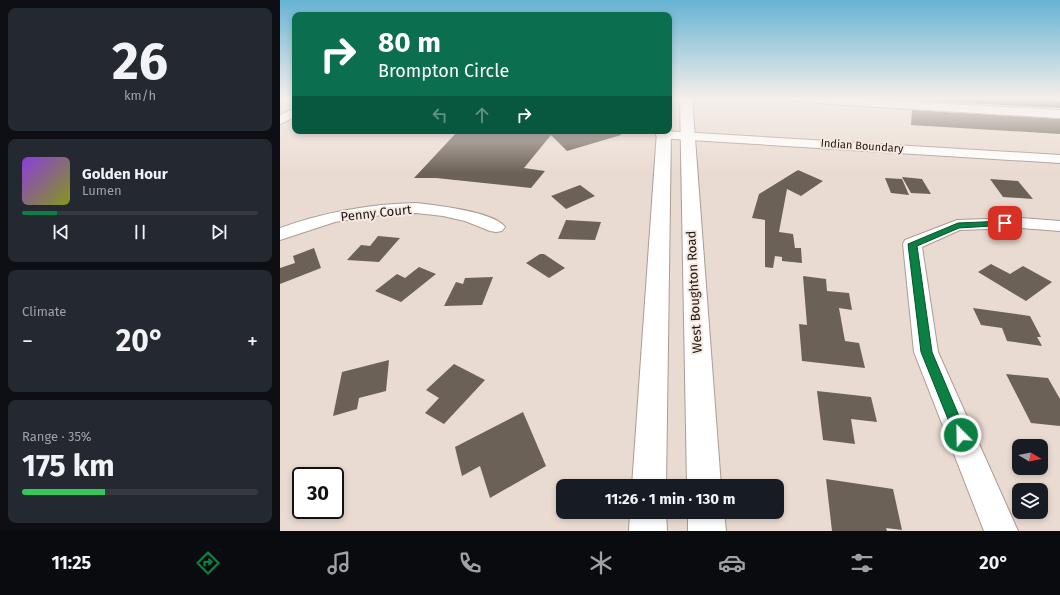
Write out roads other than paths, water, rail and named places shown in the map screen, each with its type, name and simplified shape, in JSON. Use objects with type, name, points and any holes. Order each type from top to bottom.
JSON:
[{"type":"main road","name":"West Boughton Road","points":[[649,479],[671,134]]},
{"type":"main road","name":"West Boughton Road","points":[[671,134],[703,479]]},
{"type":"main road","points":[[648,519],[648,531]]},
{"type":"main road","points":[[706,519],[707,531]]},
{"type":"street","name":"Indian Boundary","points":[[671,134],[1060,159]]},
{"type":"street","name":"Penny Court","points":[[280,234],[330,218],[360,212],[395,208],[424,208],[458,212],[480,219],[496,227]]},
{"type":"street","points":[[1001,531],[926,352],[912,244],[958,225],[1021,223],[1060,226]]}]
